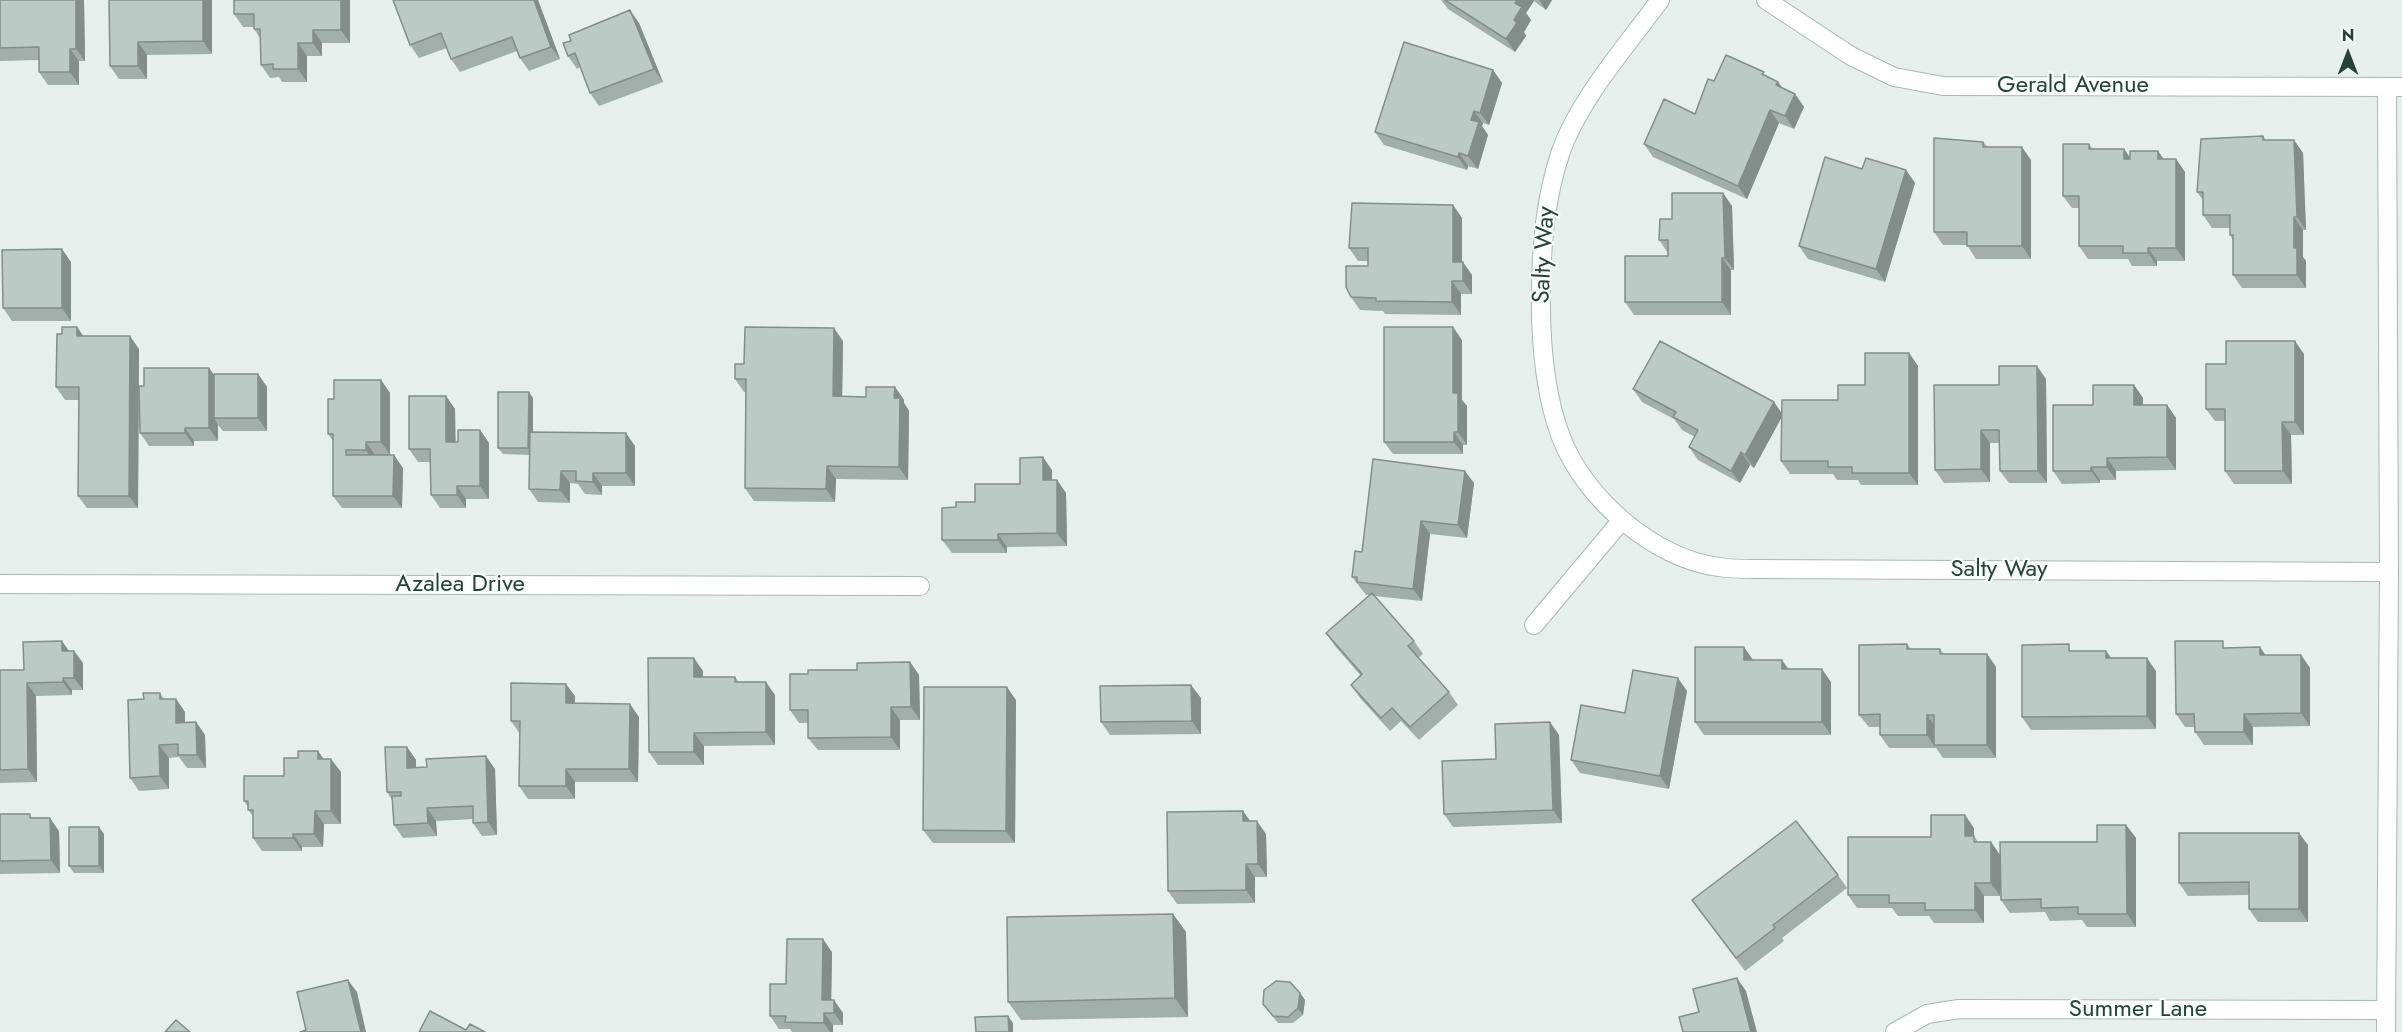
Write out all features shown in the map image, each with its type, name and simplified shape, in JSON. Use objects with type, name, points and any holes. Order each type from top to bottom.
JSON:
[{"type":"street","name":"Salty Way","points":[[1660,0],[1573,122],[1550,185],[1544,218],[1542,340],[1561,438],[1600,499],[1650,542],[1687,559],[1718,567],[2389,572]]},
{"type":"street","name":"Gerald Avenue","points":[[1766,0],[1851,56],[1894,77],[1943,86],[2395,87]]},
{"type":"street","points":[[2386,1032],[2395,87]]},
{"type":"street","points":[[1534,625],[1622,520]]},
{"type":"street","name":"Azalea Drive","points":[[0,584],[920,586]]},
{"type":"street","name":"Summer Lane","points":[[1895,1032],[1927,1014],[1959,1009],[2386,1010]]},
{"type":"building","points":[[0,0],[76,0],[76,49],[70,49],[70,72],[39,72],[39,47],[0,48]]},
{"type":"building","points":[[109,0],[203,0],[203,41],[138,42],[138,66],[110,66]]},
{"type":"building","points":[[234,0],[341,0],[341,30],[313,30],[313,43],[298,43],[298,69],[273,69],[273,64],[261,65],[260,29],[254,29],[254,14],[234,14]]},
{"type":"building","points":[[393,0],[534,0],[551,47],[520,58],[512,37],[451,59],[441,33],[410,45]]},
{"type":"building","points":[[1445,0],[1517,0],[1515,3],[1522,7],[1514,20],[1517,23],[1506,39]]},
{"type":"building","points":[[630,10],[654,69],[590,93],[575,53],[568,56],[563,43],[571,41],[569,35]]},
{"type":"building","points":[[1404,42],[1493,70],[1480,113],[1474,111],[1471,120],[1479,122],[1468,156],[1459,153],[1458,157],[1375,132]]},
{"type":"building","points":[[1726,55],[1764,72],[1762,74],[1778,82],[1776,85],[1795,94],[1785,116],[1770,110],[1738,186],[1644,144],[1664,99],[1695,114],[1708,79],[1714,81]]},
{"type":"building","points":[[2263,136],[2263,140],[2294,140],[2297,217],[2294,217],[2294,248],[2297,248],[2297,275],[2233,275],[2233,235],[2230,235],[2230,215],[2203,215],[2203,192],[2197,192],[2201,139]]},
{"type":"building","points":[[1934,138],[1983,142],[1983,147],[2022,147],[2022,246],[1967,246],[1967,232],[1934,232]]},
{"type":"building","points":[[2063,144],[2089,144],[2089,149],[2124,149],[2124,159],[2130,159],[2130,151],[2158,151],[2158,159],[2176,159],[2176,248],[2148,248],[2148,253],[2123,253],[2123,246],[2079,246],[2079,196],[2063,196]]},
{"type":"building","points":[[1825,157],[1862,169],[1866,158],[1906,170],[1876,269],[1799,246]]},
{"type":"building","points":[[1672,193],[1723,193],[1725,258],[1722,258],[1722,302],[1625,302],[1625,256],[1668,256],[1668,240],[1659,240],[1660,219],[1672,219]]},
{"type":"building","points":[[1352,203],[1453,205],[1453,262],[1463,262],[1463,281],[1452,281],[1452,302],[1376,301],[1376,298],[1351,297],[1346,287],[1346,266],[1368,266],[1368,248],[1349,248]]},
{"type":"building","points":[[62,249],[62,308],[3,308],[2,250]]},
{"type":"building","points":[[62,327],[77,327],[77,336],[130,336],[129,496],[78,496],[79,387],[56,387],[57,334],[62,334]]},
{"type":"building","points":[[745,327],[834,328],[833,396],[866,397],[866,387],[895,387],[894,398],[900,398],[899,467],[827,466],[826,489],[745,488],[746,379],[735,379],[735,364],[744,364]]},
{"type":"building","points":[[1384,327],[1453,327],[1453,393],[1458,393],[1458,432],[1454,432],[1454,442],[1384,442]]},
{"type":"building","points":[[1660,341],[1774,402],[1745,455],[1741,452],[1731,471],[1689,447],[1698,430],[1673,417],[1676,412],[1633,389]]},
{"type":"building","points":[[2226,341],[2295,341],[2295,422],[2282,422],[2283,471],[2225,471],[2225,409],[2206,409],[2206,364],[2226,364]]},
{"type":"building","points":[[1865,353],[1909,353],[1909,473],[1852,473],[1852,467],[1828,467],[1828,461],[1781,461],[1782,400],[1838,400],[1838,385],[1865,385]]},
{"type":"building","points":[[1999,366],[2037,366],[2038,471],[2000,471],[1999,430],[1981,430],[1981,469],[1935,470],[1934,385],[1999,385]]},
{"type":"building","points":[[144,368],[209,368],[209,428],[185,428],[185,433],[140,433],[139,386],[144,386]]},
{"type":"building","points":[[214,374],[258,374],[258,418],[214,418]]},
{"type":"building","points":[[334,380],[381,380],[381,442],[366,442],[366,450],[346,450],[346,455],[394,455],[393,496],[333,496],[333,434],[328,434],[328,399],[334,399]]},
{"type":"building","points":[[2093,385],[2134,385],[2134,405],[2167,405],[2167,457],[2107,458],[2107,467],[2091,467],[2091,471],[2053,471],[2053,405],[2093,405]]},
{"type":"building","points":[[498,392],[529,392],[528,448],[498,448]]},
{"type":"building","points":[[409,396],[446,396],[446,442],[458,442],[458,430],[480,430],[480,486],[457,486],[457,495],[431,495],[430,449],[409,449]]},
{"type":"building","points":[[530,432],[626,433],[626,473],[593,473],[593,482],[576,481],[576,471],[561,471],[560,490],[529,489]]},
{"type":"building","points":[[1043,457],[1043,480],[1057,480],[1057,533],[998,534],[998,540],[942,540],[942,508],[956,507],[956,502],[975,502],[975,484],[1020,484],[1020,458]]},
{"type":"building","points":[[1373,459],[1465,471],[1458,525],[1421,521],[1413,589],[1357,582],[1357,577],[1352,577],[1355,551],[1362,552]]},
{"type":"building","points":[[1372,593],[1414,641],[1408,646],[1449,692],[1410,727],[1392,708],[1381,718],[1351,685],[1362,674],[1326,633]]},
{"type":"building","points":[[62,641],[62,651],[74,651],[74,678],[63,678],[63,682],[27,683],[28,769],[0,770],[0,670],[24,670],[23,642]]},
{"type":"building","points":[[2175,641],[2223,641],[2223,648],[2260,647],[2260,655],[2301,655],[2301,713],[2244,714],[2244,732],[2195,732],[2194,714],[2176,714]]},
{"type":"building","points":[[1907,644],[1907,649],[1940,649],[1940,654],[1987,654],[1987,745],[1934,745],[1934,715],[1927,715],[1927,735],[1880,735],[1880,714],[1859,715],[1859,645]]},
{"type":"building","points":[[2069,644],[2069,651],[2106,651],[2106,658],[2147,658],[2147,716],[2022,717],[2022,645]]},
{"type":"building","points":[[1695,647],[1744,647],[1744,660],[1782,660],[1782,669],[1822,669],[1822,722],[1695,722]]},
{"type":"building","points":[[648,658],[694,658],[694,677],[735,677],[735,682],[766,682],[766,732],[694,733],[694,752],[649,752]]},
{"type":"building","points":[[910,662],[911,707],[891,707],[891,737],[808,738],[808,710],[790,710],[790,674],[808,674],[808,670],[857,670],[857,663]]},
{"type":"building","points":[[1633,670],[1678,678],[1660,776],[1571,760],[1581,705],[1625,713]]},
{"type":"building","points":[[511,683],[566,684],[566,703],[630,704],[629,769],[566,769],[566,786],[519,786],[520,721],[511,721]]},
{"type":"building","points":[[1191,685],[1192,721],[1101,722],[1100,686]]},
{"type":"building","points":[[924,687],[1007,687],[1006,831],[923,830]]},
{"type":"building","points":[[143,693],[160,693],[160,699],[176,699],[176,723],[196,722],[197,755],[178,755],[178,744],[159,745],[160,776],[130,778],[128,700],[144,699]]},
{"type":"building","points":[[1550,722],[1553,810],[1444,814],[1442,761],[1496,759],[1495,724]]},
{"type":"building","points":[[385,747],[407,747],[407,768],[427,767],[426,759],[486,756],[488,822],[473,823],[473,806],[427,808],[428,823],[394,825],[392,796],[401,796],[401,792],[387,792]]},
{"type":"building","points":[[298,751],[318,751],[318,759],[331,759],[331,811],[315,811],[314,834],[293,834],[293,838],[253,838],[253,810],[248,810],[248,801],[244,801],[244,776],[284,776],[284,758],[298,758]]},
{"type":"building","points":[[1243,811],[1243,821],[1257,821],[1258,864],[1246,864],[1246,890],[1168,891],[1167,812]]},
{"type":"building","points":[[0,814],[30,814],[30,818],[50,818],[51,860],[0,861]]},
{"type":"building","points":[[1931,815],[1965,815],[1965,836],[1974,836],[1974,842],[1991,842],[1991,883],[1975,883],[1975,910],[1925,910],[1925,903],[1889,903],[1889,895],[1848,895],[1848,837],[1931,837]]},
{"type":"building","points":[[1796,821],[1838,875],[1773,925],[1775,928],[1736,958],[1692,900]]},
{"type":"building","points":[[2097,825],[2126,825],[2127,914],[2078,914],[2078,907],[2041,908],[2041,899],[2001,900],[2000,842],[2097,842]]},
{"type":"building","points":[[69,827],[99,827],[99,866],[69,866]]},
{"type":"building","points":[[2179,833],[2299,833],[2299,909],[2249,909],[2249,882],[2179,883]]},
{"type":"building","points":[[1173,914],[1175,998],[1008,1002],[1007,917]]},
{"type":"building","points":[[787,939],[823,939],[822,1000],[834,1000],[834,1013],[824,1013],[824,1023],[785,1022],[786,1016],[770,1016],[770,984],[786,984]]},
{"type":"building","points":[[1737,978],[1751,1032],[1683,1032],[1679,1017],[1699,1012],[1693,989]]},
{"type":"building","points":[[348,980],[361,1032],[300,1032],[306,1030],[297,992]]},
{"type":"building","points":[[1276,981],[1290,982],[1300,993],[1298,1008],[1288,1017],[1273,1016],[1263,1004],[1264,990]]},
{"type":"building","points":[[430,1011],[466,1030],[470,1024],[485,1032],[419,1032]]},
{"type":"building","points":[[1008,1016],[1009,1032],[976,1032],[975,1017]]},
{"type":"building","points":[[176,1020],[190,1032],[165,1032]]}]
